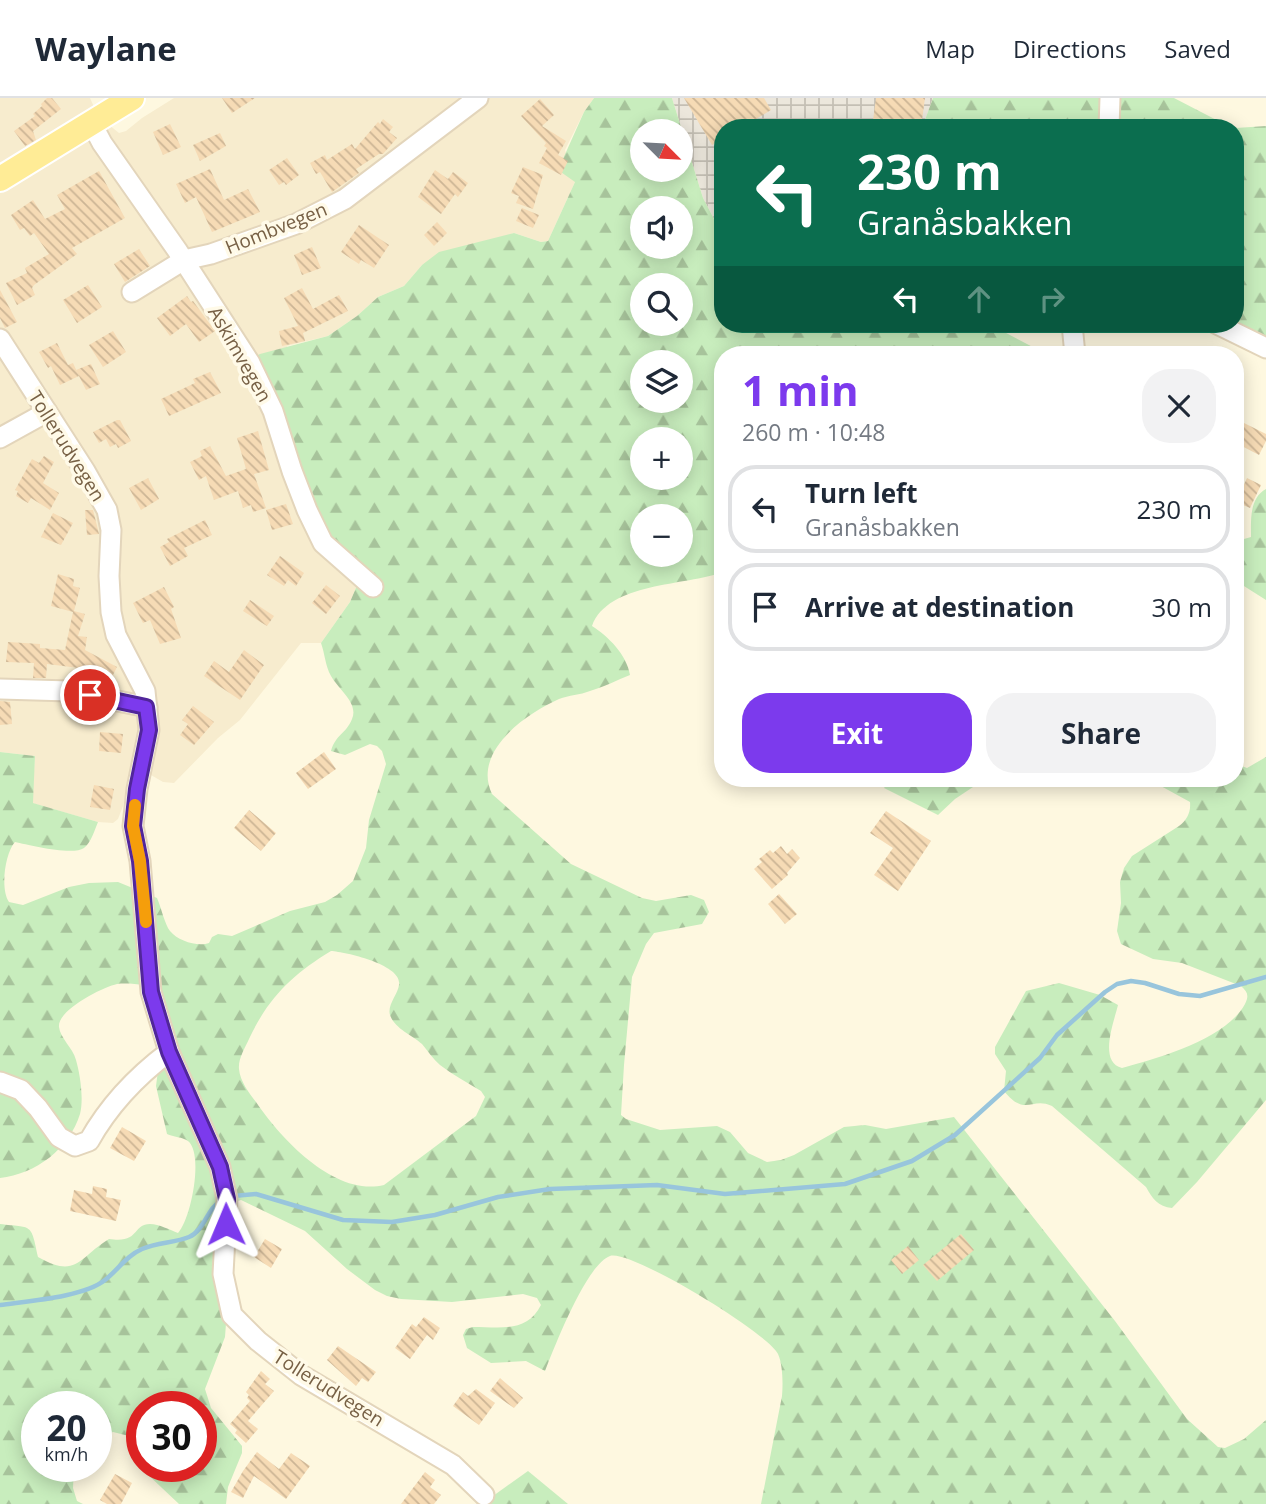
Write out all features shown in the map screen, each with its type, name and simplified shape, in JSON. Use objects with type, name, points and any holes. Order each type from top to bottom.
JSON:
[{"type":"main road","points":[[0,179],[132,98]]},
{"type":"street","name":"Hombvegen","points":[[132,292],[184,260],[211,254],[296,224],[340,202],[478,98]]},
{"type":"street","points":[[1109,119],[1110,98]]},
{"type":"street","name":"Askimvegen","points":[[92,124],[102,144],[184,260],[256,374],[273,411],[307,510],[323,543],[373,587]]},
{"type":"street","points":[[1235,333],[1266,348]]},
{"type":"street","name":"Tollerudvegen","points":[[0,339],[107,510],[111,530],[111,612],[116,635],[145,691],[149,730],[137,789],[133,826],[140,861],[151,992],[169,1052],[220,1167],[227,1199],[223,1274],[232,1315],[258,1341],[301,1375],[453,1465],[484,1495]]},
{"type":"street","points":[[0,438],[47,412]]},
{"type":"street","points":[[0,688],[69,691],[146,707]]},
{"type":"street","points":[[0,1082],[21,1090],[59,1137],[75,1146],[89,1141],[118,1100],[154,1063],[169,1052]]},
{"type":"shaded area","points":[[0,98],[90,98],[98,116],[119,133],[174,98],[594,98],[565,150],[575,182],[548,241],[541,242],[514,233],[422,265],[404,286],[378,297],[328,336],[287,346],[358,583],[350,602],[321,643],[301,643],[240,720],[218,738],[174,783],[163,782],[151,775],[142,765],[132,772],[123,806],[118,819],[113,823],[98,822],[32,803],[35,756],[0,752]]},
{"type":"shaded area","points":[[672,98],[933,98],[925,119],[714,119],[714,219],[703,198],[693,166],[693,119],[679,119]]},
{"type":"green space","points":[[594,98],[672,98],[679,119],[630,119],[630,182],[693,182],[693,166],[703,198],[714,219],[714,333],[1006,333],[1031,346],[714,346],[714,575],[650,588],[614,601],[601,612],[592,626],[616,647],[625,660],[630,675],[559,699],[531,714],[505,736],[495,749],[489,764],[488,778],[492,794],[571,864],[642,898],[656,901],[691,895],[704,900],[709,912],[702,924],[654,933],[646,944],[632,977],[621,1115],[660,1130],[717,1126],[730,1132],[748,1153],[767,1162],[794,1155],[844,1127],[865,1125],[886,1129],[954,1117],[1115,1321],[1187,1419],[1218,1447],[1225,1448],[1244,1439],[1266,1420],[1266,1504],[761,1504],[782,1396],[780,1358],[768,1343],[750,1328],[697,1294],[643,1265],[623,1257],[610,1256],[591,1274],[564,1326],[545,1371],[526,1361],[491,1363],[467,1348],[463,1335],[466,1329],[520,1324],[535,1314],[541,1305],[537,1298],[523,1294],[452,1302],[387,1296],[347,1269],[305,1231],[241,1200],[235,1202],[225,1337],[206,1391],[126,1391],[126,1435],[112,1432],[112,1391],[21,1391],[21,1482],[73,1482],[77,1501],[83,1504],[0,1504],[0,1224],[28,1229],[34,1238],[38,1257],[61,1266],[76,1263],[109,1239],[126,1239],[144,1225],[157,1225],[178,1233],[191,1201],[195,1159],[193,1148],[188,1141],[167,1134],[156,1086],[165,1017],[144,985],[117,984],[92,994],[60,1020],[60,1031],[76,1060],[80,1079],[81,1108],[75,1127],[49,1158],[26,1171],[0,1178],[0,752],[35,756],[33,803],[98,822],[89,843],[78,850],[51,849],[15,842],[5,871],[5,889],[9,902],[23,905],[69,887],[118,882],[157,898],[166,925],[178,938],[204,944],[218,934],[232,936],[290,911],[325,902],[353,881],[366,848],[369,820],[386,764],[382,751],[370,744],[345,755],[331,751],[350,724],[353,707],[329,672],[321,643],[350,602],[358,583],[331,563],[254,357],[328,336],[378,297],[404,286],[422,265],[439,252],[514,233],[541,242],[548,241],[575,182],[558,170],[584,112]],"holes":[[[331,951],[349,954],[392,971],[398,978],[399,985],[390,1007],[392,1020],[422,1044],[440,1065],[481,1091],[485,1097],[476,1116],[384,1185],[365,1186],[347,1182],[311,1162],[267,1117],[248,1091],[239,1069],[241,1057],[256,1024],[283,988]]]},
{"type":"green space","points":[[933,98],[1174,98],[1215,119],[925,119]]},
{"type":"green space","points":[[1266,126],[1266,339],[1244,328],[1244,127]]},
{"type":"green space","points":[[1266,489],[1266,600],[1244,586],[1244,539],[1251,537],[1251,517],[1260,493]]},
{"type":"green space","points":[[1266,757],[1266,1100],[1172,1208],[1156,1201],[1146,1187],[1052,1106],[1039,1103],[1023,1105],[1012,1099],[1004,1091],[1006,1071],[995,1054],[995,1047],[1026,991],[1059,983],[1100,995],[1118,1005],[1109,1050],[1115,1064],[1122,1068],[1190,1045],[1223,1027],[1236,1016],[1247,999],[1241,986],[1182,963],[1153,959],[1121,944],[1117,931],[1121,903],[1120,882],[1124,868],[1132,856],[1179,826],[1188,816],[1190,802],[1163,787],[1244,787],[1244,767],[1247,768]]},
{"type":"green space","points":[[885,787],[973,787],[938,815]]},
{"type":"green space","points":[[217,1415],[242,1446],[242,1453],[228,1487],[226,1504],[179,1504],[156,1482],[217,1482]]},
{"type":"green space","points":[[528,1471],[568,1504],[487,1504],[493,1496]]},
{"type":"building","points":[[47,98],[52,98],[61,109],[33,131],[36,140],[25,146],[14,131],[35,116],[33,114]]},
{"type":"building","points":[[222,98],[255,98],[232,113]]},
{"type":"building","points":[[684,98],[764,98],[771,110],[756,119],[714,119],[712,145]]},
{"type":"building","points":[[876,98],[925,98],[922,119],[873,119]]},
{"type":"building","points":[[540,99],[554,115],[542,126],[566,141],[558,155],[568,161],[561,175],[539,163],[547,148],[544,146],[546,143],[521,116]]},
{"type":"building","points":[[383,119],[393,127],[389,132],[397,138],[383,154],[356,169],[359,173],[332,192],[320,172],[316,174],[310,163],[325,155],[327,160],[352,144],[355,149]]},
{"type":"building","points":[[170,124],[181,147],[163,155],[153,132]]},
{"type":"building","points":[[220,133],[226,146],[200,161],[193,145]]},
{"type":"building","points":[[287,158],[299,175],[286,185],[284,182],[279,185],[269,170]]},
{"type":"building","points":[[523,167],[543,175],[533,209],[516,203],[519,196],[511,193]]},
{"type":"building","points":[[210,169],[224,200],[248,189],[260,212],[212,232],[196,197],[185,203],[176,184]]},
{"type":"building","points":[[435,170],[448,179],[453,172],[468,183],[458,197],[455,194],[441,214],[418,197]]},
{"type":"building","points":[[99,171],[125,218],[72,248],[77,254],[34,285],[32,288],[35,295],[17,305],[6,283],[27,273],[25,268],[49,254],[34,233],[30,236],[24,228],[20,230],[11,215],[33,200],[45,219],[65,209],[57,195]]},
{"type":"building","points":[[522,208],[539,215],[533,228],[516,221]]},
{"type":"building","points":[[437,222],[447,233],[434,246],[424,235]]},
{"type":"building","points":[[359,225],[389,245],[374,268],[361,260],[359,264],[341,252]]},
{"type":"building","points":[[312,247],[321,268],[302,275],[294,255]]},
{"type":"building","points":[[139,249],[150,266],[125,282],[114,264]]},
{"type":"building","points":[[88,285],[102,307],[77,323],[63,300]]},
{"type":"building","points":[[302,288],[313,309],[339,295],[348,311],[303,333],[305,341],[282,346],[279,331],[298,326],[284,298]]},
{"type":"building","points":[[0,290],[17,322],[5,328],[0,318]]},
{"type":"building","points":[[187,296],[215,331],[199,342],[186,324],[170,336],[157,318]]},
{"type":"building","points":[[113,331],[126,352],[103,367],[89,345]]},
{"type":"building","points":[[57,343],[68,365],[73,363],[79,376],[60,385],[51,366],[48,368],[39,352]]},
{"type":"building","points":[[91,364],[100,384],[86,390],[76,370]]},
{"type":"building","points":[[210,372],[221,393],[169,416],[161,399],[195,383],[193,379]]},
{"type":"building","points":[[120,420],[131,441],[118,448],[116,444],[110,447],[106,439],[99,443],[93,432]]},
{"type":"building","points":[[1244,423],[1266,434],[1266,441],[1259,455],[1244,447]]},
{"type":"building","points":[[258,431],[269,470],[254,474],[266,508],[253,512],[251,505],[243,508],[238,491],[214,500],[206,476],[199,480],[190,462],[202,456],[200,451],[210,446],[226,476],[246,469],[237,438]]},
{"type":"building","points":[[44,456],[54,462],[43,483],[59,493],[50,510],[31,498],[28,503],[16,496],[18,491],[15,490],[32,459],[39,463]]},
{"type":"building","points":[[148,478],[159,499],[141,510],[129,488]]},
{"type":"building","points":[[1247,478],[1261,485],[1250,508],[1244,505],[1244,485]]},
{"type":"building","points":[[286,504],[293,524],[272,530],[266,510]]},
{"type":"building","points":[[85,510],[93,510],[99,534],[87,535]]},
{"type":"building","points":[[53,513],[73,523],[61,545],[41,537]]},
{"type":"building","points":[[205,520],[212,535],[184,548],[188,556],[170,566],[160,547],[169,542],[167,539]]},
{"type":"building","points":[[280,556],[304,573],[296,586],[288,580],[284,586],[267,575]]},
{"type":"building","points":[[58,574],[74,579],[73,586],[80,588],[74,611],[85,614],[78,636],[87,637],[85,650],[117,667],[109,683],[106,681],[104,686],[82,678],[87,669],[47,664],[46,678],[33,678],[34,663],[6,662],[8,642],[40,644],[40,648],[65,650],[73,612],[51,606]]},
{"type":"building","points":[[326,585],[340,596],[326,614],[312,603]]},
{"type":"building","points":[[164,587],[174,607],[171,609],[181,638],[160,644],[150,620],[143,623],[133,603]]},
{"type":"building","points":[[250,600],[274,616],[267,626],[243,611]]},
{"type":"building","points":[[244,650],[264,665],[240,700],[204,676],[214,661],[229,672]]},
{"type":"building","points":[[0,701],[10,702],[12,724],[0,725]]},
{"type":"building","points":[[193,706],[214,722],[194,745],[180,735],[188,724],[182,720]]},
{"type":"building","points":[[100,732],[123,734],[121,753],[99,751]]},
{"type":"building","points":[[324,752],[336,769],[308,789],[296,773]]},
{"type":"building","points":[[94,785],[114,789],[110,810],[90,807]]},
{"type":"building","points":[[249,810],[276,833],[261,851],[234,828]]},
{"type":"building","points":[[886,811],[931,841],[898,891],[874,875],[893,848],[870,833]]},
{"type":"building","points":[[781,846],[787,854],[792,849],[800,858],[788,875],[772,889],[754,869],[762,862],[759,859],[770,850],[773,853]]},
{"type":"building","points":[[779,894],[797,914],[785,924],[768,904]]},
{"type":"building","points":[[122,1127],[146,1141],[134,1161],[110,1148]]},
{"type":"building","points":[[93,1186],[107,1189],[106,1197],[121,1200],[116,1221],[70,1211],[74,1190],[92,1194]]},
{"type":"building","points":[[961,1234],[974,1250],[937,1281],[923,1265]]},
{"type":"building","points":[[265,1239],[282,1249],[271,1268],[254,1257]]},
{"type":"building","points":[[908,1246],[919,1260],[902,1274],[891,1260]]},
{"type":"building","points":[[424,1317],[440,1328],[433,1340],[427,1335],[410,1359],[395,1348],[412,1324],[416,1327]]},
{"type":"building","points":[[338,1346],[376,1372],[368,1382],[362,1378],[356,1386],[327,1360]]},
{"type":"building","points":[[261,1371],[270,1379],[265,1384],[274,1391],[248,1421],[258,1429],[246,1443],[230,1424],[250,1401],[246,1392]]},
{"type":"building","points":[[500,1378],[523,1398],[514,1408],[490,1391]]},
{"type":"building","points":[[476,1389],[495,1403],[479,1425],[453,1406],[463,1392],[468,1396]]},
{"type":"building","points":[[257,1452],[279,1469],[291,1453],[310,1466],[286,1499],[254,1476],[243,1498],[231,1492]]},
{"type":"building","points":[[425,1472],[435,1480],[430,1487],[441,1495],[434,1504],[401,1504]]},
{"type":"building","points":[[115,1474],[132,1483],[121,1504],[107,1504],[100,1500]]},
{"type":"waterway","points":[[233,1196],[256,1194],[343,1220],[392,1222],[435,1215],[498,1197],[550,1189],[657,1185],[725,1194],[845,1184],[912,1161],[955,1135],[1040,1058],[1057,1035],[1117,984],[1131,981],[1145,983],[1179,994],[1200,996],[1266,977]]},
{"type":"waterway","points":[[0,1305],[55,1297],[96,1286],[136,1252],[194,1234],[221,1201]]},
{"type":"slow traffic","points":[[135,805],[133,826],[140,861],[146,922]]},
{"type":"route","points":[[90,695],[146,707],[149,730],[137,789],[133,826],[140,861],[151,992],[169,1052],[220,1167],[227,1199],[226,1224]]}]
